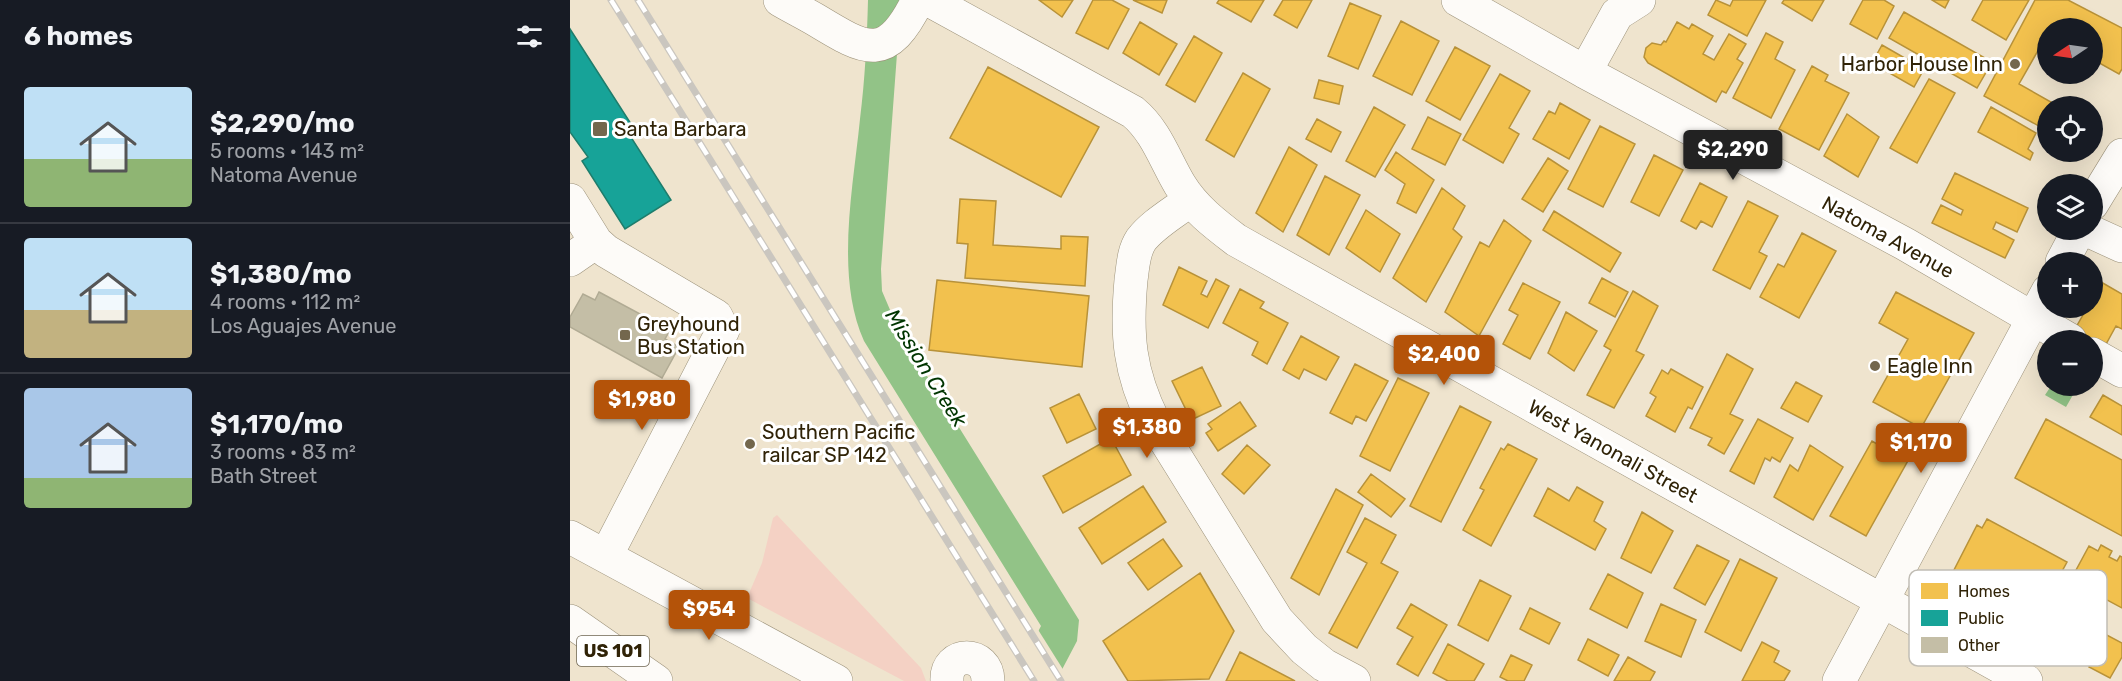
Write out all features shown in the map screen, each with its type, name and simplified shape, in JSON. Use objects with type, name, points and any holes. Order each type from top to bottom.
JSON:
[{"type":"main road","points":[[780,0],[850,42],[862,45],[881,44],[887,41],[919,6]]},
{"type":"main road","name":"Natoma Avenue","points":[[1458,0],[1585,72],[1905,244],[2037,304]]},
{"type":"main road","points":[[1585,72],[1617,14],[1639,0]]},
{"type":"main road","name":"West Yanonali Street","points":[[919,6],[1133,112],[1147,123],[1190,200],[1209,220],[1236,240],[1909,617]]},
{"type":"main road","points":[[2103,186],[2122,155]]},
{"type":"main road","points":[[570,200],[583,251],[606,251],[716,316],[723,330],[606,556]]},
{"type":"main road","points":[[1190,200],[1150,231],[1140,241],[1134,254],[1127,316],[1128,344],[1142,397],[1154,422],[1277,620],[1304,649],[1324,665],[1354,681]]},
{"type":"main road","points":[[2103,238],[2122,246]]},
{"type":"main road","points":[[1839,681],[2037,311]]},
{"type":"main road","name":"Natoma Avenue","points":[[2051,318],[2061,330]]},
{"type":"main road","points":[[2103,360],[2122,371]]},
{"type":"main road","points":[[570,537],[836,681]]},
{"type":"main road","name":"US 101","points":[[570,621],[656,681]]},
{"type":"main road","points":[[947,681],[951,664],[956,660],[970,657],[976,658],[986,668],[988,681]]},
{"type":"main road","name":"West Yanonali Street","points":[[1999,666],[2026,681]]},
{"type":"shaded area","points":[[868,0],[901,0],[881,269],[882,291],[899,331],[1079,620],[1077,641],[1056,681],[1012,681],[1041,626],[864,341],[855,316],[850,289],[848,232],[863,89]]},
{"type":"shaded area","points":[[2047,396],[2072,396],[2066,407]]},
{"type":"shaded area","points":[[777,515],[921,668],[926,681],[904,681],[747,598],[762,563],[773,518]]},
{"type":"pier","points":[[1037,628],[1064,671],[1060,679],[1058,681],[1009,681]]},
{"type":"building: Homes","points":[[1039,0],[1073,0],[1062,17]]},
{"type":"building: Homes","points":[[1093,0],[1112,0],[1129,9],[1108,49],[1076,33]]},
{"type":"building: Homes","points":[[1133,0],[1167,0],[1162,13]]},
{"type":"building: Homes","points":[[1219,0],[1264,0],[1251,22],[1217,3]]},
{"type":"building: Homes","points":[[1283,0],[1312,0],[1297,28],[1274,15]]},
{"type":"building: Homes","points":[[1716,0],[1730,6],[1733,0],[1766,0],[1747,36],[1708,15]]},
{"type":"building: Homes","points":[[1784,0],[1824,0],[1812,21],[1782,3]]},
{"type":"building: Homes","points":[[1863,0],[1884,0],[1894,6],[1877,39],[1850,24]]},
{"type":"building: Homes","points":[[1932,0],[1949,0],[1945,8]]},
{"type":"building: Homes","points":[[1983,0],[2029,0],[2006,40],[1972,20]]},
{"type":"building: Homes","name":"Harbor House Inn","points":[[2035,0],[2068,0],[2103,18],[2037,18],[2037,52],[2019,84],[2040,96],[2037,96],[2037,125],[1984,96]]},
{"type":"building: Homes","points":[[1350,3],[1381,16],[1358,69],[1328,56]]},
{"type":"building: Homes","points":[[1904,12],[1992,62],[1977,88],[1889,38]]},
{"type":"building: Homes","name":"Harbor House Inn","points":[[2103,18],[2122,28],[2122,69],[2119,74],[2103,65]]},
{"type":"building: Homes","points":[[1401,21],[1439,41],[1412,95],[1373,76]]},
{"type":"building: Homes","points":[[1140,22],[1177,44],[1159,75],[1123,53]]},
{"type":"building: Homes","points":[[1677,22],[1689,29],[1692,24],[1713,36],[1703,54],[1714,60],[1729,34],[1746,44],[1737,59],[1743,63],[1726,93],[1722,91],[1716,102],[1648,63],[1644,57],[1646,48],[1652,43],[1661,45],[1664,41],[1666,42]]},
{"type":"building: Homes","points":[[1766,33],[1783,42],[1775,59],[1795,70],[1771,118],[1733,98]]},
{"type":"building: Homes","points":[[1194,36],[1222,53],[1195,102],[1166,85]]},
{"type":"building: Homes","points":[[1882,45],[1924,69],[1914,87],[1872,63]]},
{"type":"building: Homes","points":[[1455,47],[1490,66],[1460,120],[1426,101]]},
{"type":"building: Homes","points":[[1812,66],[1828,75],[1825,81],[1849,93],[1819,150],[1779,129]]},
{"type":"building: Homes","points":[[988,67],[1099,127],[1061,197],[950,138]]},
{"type":"building: Homes","points":[[1243,73],[1270,89],[1234,157],[1206,140]]},
{"type":"building: Homes","points":[[1500,74],[1530,91],[1509,128],[1519,134],[1503,163],[1463,140]]},
{"type":"building: Homes","points":[[1929,79],[1955,93],[1917,163],[1890,148]]},
{"type":"building: Homes","points":[[1319,80],[1343,86],[1339,104],[1314,98]]},
{"type":"building: Homes","points":[[1560,103],[1590,120],[1569,159],[1533,139],[1549,111],[1555,114]]},
{"type":"building: Homes","points":[[1374,107],[1405,125],[1375,177],[1346,161]]},
{"type":"building: Homes","points":[[1991,107],[2036,133],[2028,149],[2033,153],[2030,160],[1978,132]]},
{"type":"building: Homes","points":[[1847,114],[1879,137],[1858,177],[1824,156]]},
{"type":"building: Homes","points":[[1428,117],[1461,134],[1445,165],[1412,149]]},
{"type":"building: Homes","points":[[1317,119],[1341,132],[1331,152],[1306,139]]},
{"type":"building: Homes","points":[[1600,126],[1635,144],[1603,207],[1568,189]]},
{"type":"building: Homes","points":[[1289,147],[1317,165],[1283,232],[1256,213]]},
{"type":"building: Homes","points":[[1396,152],[1434,180],[1416,213],[1397,203],[1405,184],[1385,170]]},
{"type":"building: Homes","points":[[1654,155],[1683,170],[1659,216],[1631,202]]},
{"type":"building: Homes","points":[[1548,158],[1568,171],[1543,212],[1522,199]]},
{"type":"building: Homes","points":[[1955,173],[2028,208],[2017,232],[1996,222],[1993,229],[2014,240],[2005,258],[1932,223],[1941,205],[1961,215],[1963,210],[1942,199]]},
{"type":"building: Homes","points":[[1325,176],[1360,195],[1329,255],[1297,235]]},
{"type":"building: Homes","points":[[1700,183],[1727,197],[1712,227],[1701,221],[1696,229],[1681,221]]},
{"type":"building: Homes","points":[[1442,188],[1465,206],[1453,229],[1462,237],[1426,302],[1393,278]]},
{"type":"building: Homes","points":[[960,199],[996,201],[993,245],[1061,249],[1061,236],[1088,237],[1085,286],[965,278],[968,244],[957,243]]},
{"type":"building: Homes","points":[[1748,201],[1778,216],[1759,252],[1767,256],[1750,289],[1713,270]]},
{"type":"building: Homes","points":[[1366,210],[1400,234],[1380,272],[1346,248]]},
{"type":"building: Homes","points":[[1554,211],[1621,253],[1610,272],[1543,230]]},
{"type":"building: Homes","points":[[1504,220],[1531,241],[1479,336],[1445,312],[1480,242],[1489,247]]},
{"type":"building: Homes","points":[[1802,233],[1836,251],[1799,318],[1760,297],[1778,264],[1784,267]]},
{"type":"building: Homes","points":[[1179,267],[1207,281],[1201,294],[1207,297],[1216,279],[1229,286],[1208,328],[1163,305]]},
{"type":"building: Homes","points":[[1602,278],[1628,292],[1615,317],[1589,303]]},
{"type":"building: Homes","points":[[937,280],[1089,296],[1082,367],[929,350]]},
{"type":"building: Homes","points":[[1523,283],[1560,302],[1530,359],[1503,344],[1518,315],[1509,310]]},
{"type":"building: Homes","points":[[2103,283],[2122,294],[2122,329],[2116,326],[2105,346],[2103,345],[2103,330],[2075,329],[2081,318],[2103,318]]},
{"type":"building: Homes","points":[[1240,289],[1264,302],[1260,308],[1288,323],[1267,364],[1252,355],[1258,342],[1223,323]]},
{"type":"building: Homes","points":[[1633,291],[1658,306],[1636,351],[1644,355],[1614,408],[1587,395],[1611,350],[1604,346]]},
{"type":"building: Homes","points":[[1896,292],[1974,333],[1921,428],[1873,402],[1908,339],[1879,323]]},
{"type":"building: Homes","points":[[1566,312],[1597,331],[1574,371],[1548,353]]},
{"type":"building: Homes","points":[[1301,336],[1339,357],[1326,380],[1304,369],[1299,379],[1283,370]]},
{"type":"building: Homes","points":[[1727,354],[1753,369],[1730,414],[1743,420],[1724,454],[1708,445],[1712,438],[1690,428]]},
{"type":"building: Homes","points":[[1355,364],[1388,381],[1366,421],[1356,416],[1352,424],[1330,413]]},
{"type":"building: Homes","points":[[1202,367],[1221,406],[1191,420],[1172,381]]},
{"type":"building: Homes","points":[[1671,369],[1703,387],[1692,409],[1688,407],[1675,432],[1646,416],[1656,397],[1650,393],[1662,370],[1668,374]]},
{"type":"building: Homes","points":[[1398,378],[1429,393],[1390,471],[1360,456]]},
{"type":"building: Homes","points":[[1796,382],[1822,396],[1808,422],[1781,408]]},
{"type":"building: Homes","points":[[1079,394],[1096,429],[1067,443],[1050,408]]},
{"type":"building: Homes","points":[[2103,395],[2122,406],[2122,435],[2090,417]]},
{"type":"building: Homes","points":[[1240,402],[1256,426],[1218,451],[1206,433],[1212,429],[1208,424]]},
{"type":"building: Homes","points":[[1460,406],[1491,422],[1441,522],[1410,506]]},
{"type":"building: Homes","points":[[1758,419],[1793,438],[1780,462],[1772,457],[1770,461],[1765,458],[1754,484],[1730,471]]},
{"type":"building: Homes","points":[[2046,419],[2122,460],[2122,536],[2015,478]]},
{"type":"building: Homes","points":[[1891,434],[1915,448],[1866,536],[1830,516],[1872,441],[1884,448]]},
{"type":"building: Homes","points":[[1111,438],[1131,475],[1063,513],[1043,476]]},
{"type":"building: Homes","points":[[1508,444],[1537,459],[1491,546],[1463,530],[1484,490],[1480,488],[1501,448],[1504,450]]},
{"type":"building: Homes","points":[[1247,445],[1270,465],[1244,494],[1222,474]]},
{"type":"building: Homes","points":[[1810,445],[1843,467],[1813,520],[1774,497],[1790,465],[1798,471]]},
{"type":"building: Homes","points":[[1371,474],[1405,499],[1391,517],[1358,492]]},
{"type":"building: Homes","points":[[1143,486],[1166,522],[1102,564],[1079,528]]},
{"type":"building: Homes","points":[[1577,487],[1603,502],[1594,521],[1606,529],[1595,550],[1534,516],[1548,488],[1569,501]]},
{"type":"building: Homes","points":[[1336,489],[1363,505],[1319,595],[1291,578]]},
{"type":"building: Homes","points":[[1642,512],[1673,531],[1651,573],[1621,558]]},
{"type":"building: Homes","points":[[1365,518],[1396,535],[1381,563],[1398,572],[1357,648],[1329,633],[1367,563],[1347,552]]},
{"type":"building: Homes","points":[[1987,519],[2067,562],[2063,570],[1954,570],[1977,525],[1982,528]]},
{"type":"building: Homes","points":[[1163,539],[1182,566],[1148,590],[1128,563]]},
{"type":"building: Homes","points":[[1697,545],[1729,561],[1705,605],[1674,588]]},
{"type":"building: Homes","points":[[2101,545],[2112,551],[2109,557],[2117,561],[2120,556],[2122,557],[2122,608],[2107,600],[2107,570],[2076,570],[2089,546],[2098,551]]},
{"type":"building: Homes","points":[[1740,559],[1777,578],[1741,651],[1705,632]]},
{"type":"building: Homes","points":[[1200,573],[1234,631],[1209,679],[1128,681],[1103,641]]},
{"type":"building: Homes","points":[[1608,574],[1643,593],[1627,628],[1590,609]]},
{"type":"building: Homes","points":[[1480,580],[1511,596],[1488,641],[1458,625]]},
{"type":"building: Homes","points":[[1411,604],[1447,625],[1418,676],[1397,664],[1413,637],[1397,628]]},
{"type":"building: Homes","points":[[1661,604],[1696,620],[1681,657],[1645,641]]},
{"type":"building: Homes","points":[[1530,608],[1560,623],[1549,644],[1520,629]]},
{"type":"building: Homes","points":[[2107,635],[2122,643],[2122,657],[2110,678],[2089,667],[2107,666]]},
{"type":"building: Homes","points":[[1588,639],[1619,655],[1608,676],[1578,660]]},
{"type":"building: Homes","points":[[1762,642],[1779,651],[1774,662],[1790,671],[1784,681],[1742,681]]},
{"type":"building: Homes","points":[[1448,644],[1484,664],[1474,681],[1448,681],[1433,673]]},
{"type":"building: Homes","points":[[1240,652],[1295,681],[1226,681]]},
{"type":"building: Homes","points":[[1511,655],[1532,665],[1524,681],[1508,681],[1500,677]]},
{"type":"building: Homes","points":[[1628,657],[1655,672],[1650,681],[1614,681]]},
{"type":"building: Public","name":"Santa Barbara","points":[[570,29],[633,127],[627,131],[671,200],[625,229],[582,161],[588,157],[570,132]]},
{"type":"building: Other","name":"Greyhound Bus Station","points":[[599,292],[670,330],[665,339],[679,347],[662,378],[570,327],[570,317],[583,294],[595,300]]},
{"type":"railway","points":[[611,0],[1034,681]]},
{"type":"railway","points":[[638,0],[1061,681]]},
{"type":"place","name":"Harbor House Inn","points":[[2015,64]]},
{"type":"place","name":"Santa Barbara","points":[[600,129]]},
{"type":"place","name":"Greyhound Bus Station","points":[[625,335]]},
{"type":"place","name":"Eagle Inn","points":[[1875,366]]},
{"type":"place","name":"Southern Pacific railcar SP 142","points":[[750,444]]},
{"type":"water label","name":"Mission Creek","points":[[926,368]]}]
